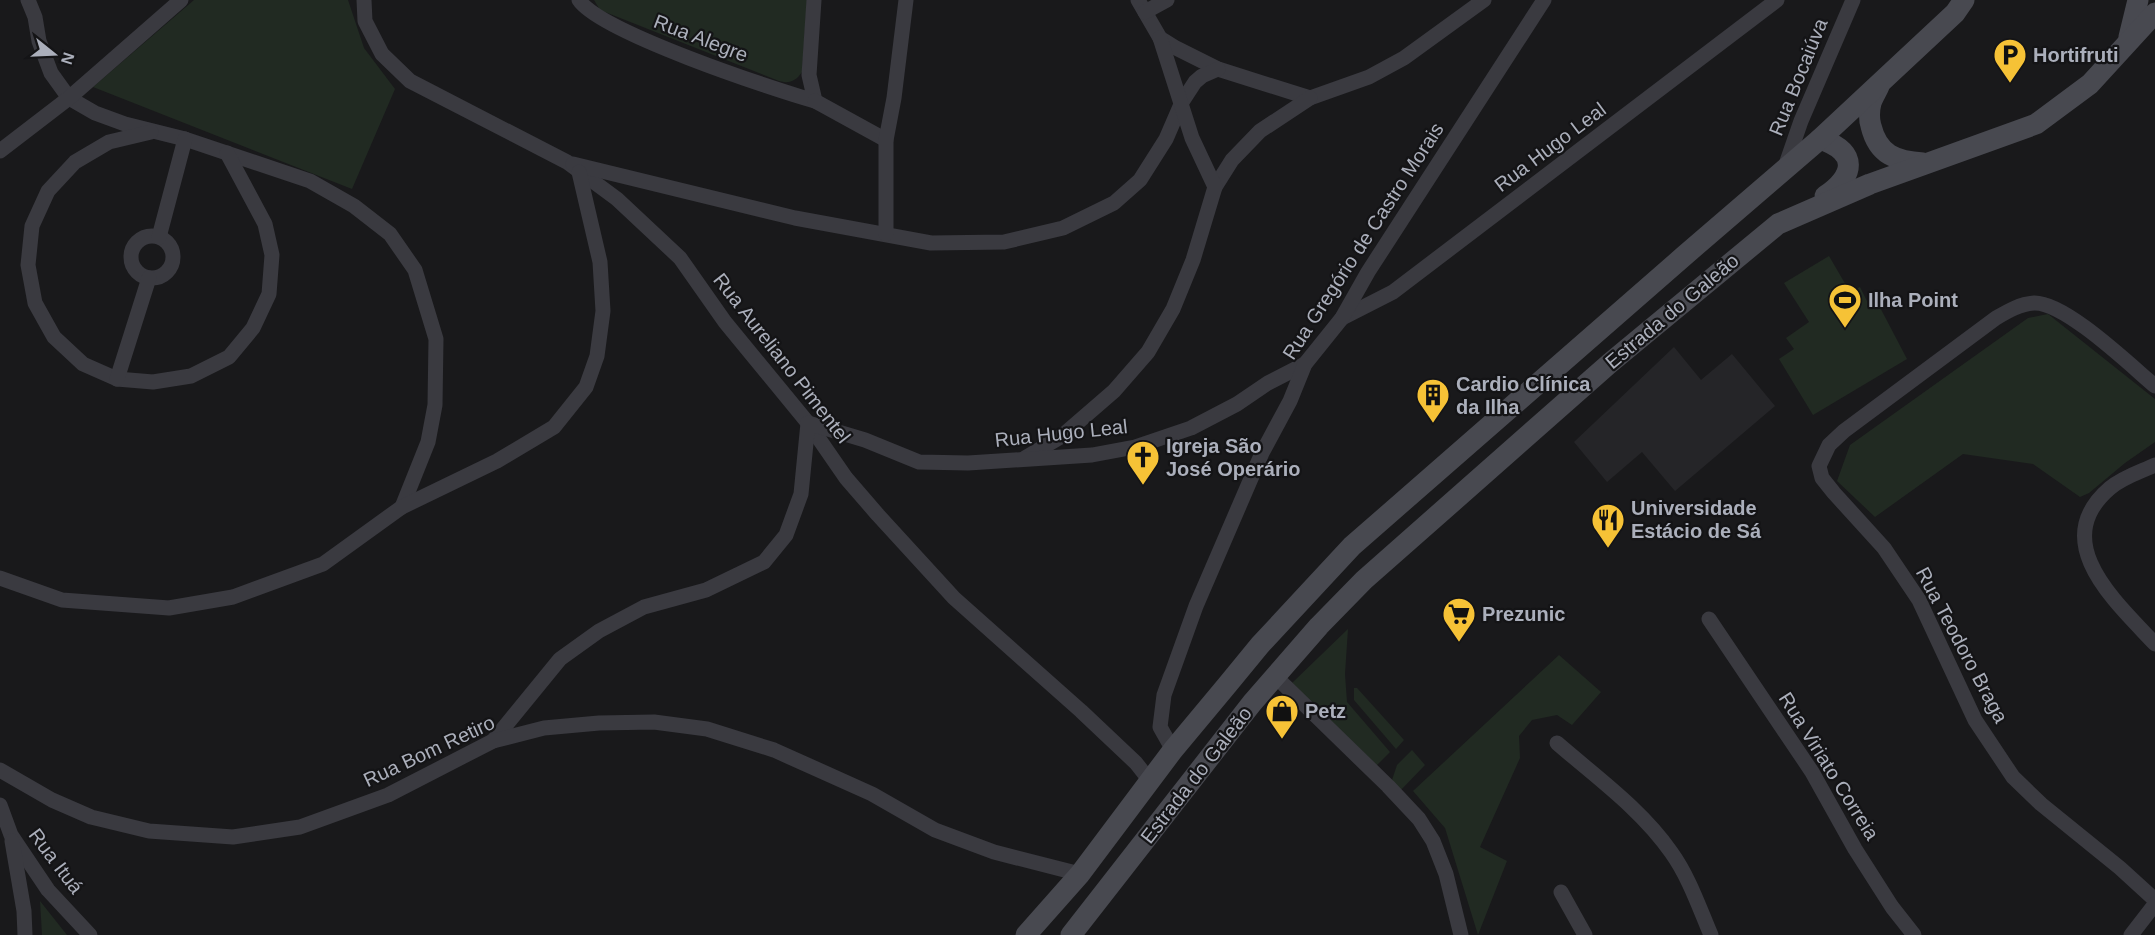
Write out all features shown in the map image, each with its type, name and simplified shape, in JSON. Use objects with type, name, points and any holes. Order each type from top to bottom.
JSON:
[{"type":"main road","name":"Estrada do Galeão","points":[[1026,935],[1080,874],[1173,750],[1260,645],[1352,546],[1820,140],[1955,13],[1964,0]]},
{"type":"main road","name":"Estrada do Galeão","points":[[1071,935],[1252,703],[1319,626],[1381,565],[1610,363],[1773,227],[1791,217],[1924,164],[2036,124],[2090,84],[2128,41],[2138,0]]},
{"type":"main road","points":[[2128,41],[2155,14]]},
{"type":"main road","points":[[1882,80],[1870,104],[1870,122],[1874,139],[1881,149],[1893,158],[1924,164]]},
{"type":"main road","points":[[1791,217],[1837,188],[1848,172],[1848,162],[1844,153],[1835,144],[1820,140]]},
{"type":"main road","points":[[1276,677],[1267,665],[1268,652],[1273,642],[1325,586],[1352,546]]},
{"type":"street","points":[[28,0],[35,17],[39,41],[51,73],[69,98],[95,113],[125,124],[185,139],[310,181],[354,206],[390,234],[415,270],[435,339],[435,405],[428,442],[402,507]]},
{"type":"street","points":[[0,151],[69,98],[181,0]]},
{"type":"street","name":"Rua Aureliano Pimentel","points":[[364,0],[365,21],[382,54],[410,81],[573,167],[617,198],[680,258],[725,322],[808,423],[846,478],[954,598],[1081,711],[1136,763],[1149,781]]},
{"type":"street","name":"Rua Alegre","points":[[579,0],[583,6],[608,22],[656,44],[780,91],[815,101],[886,140]]},
{"type":"street","points":[[814,0],[809,75],[815,101]]},
{"type":"street","points":[[886,234],[886,140],[894,98],[906,0]]},
{"type":"street","points":[[1167,0],[1142,6],[1160,38],[1192,138],[1215,187]]},
{"type":"street","points":[[1022,459],[1062,436],[1114,391],[1148,352],[1173,309],[1193,260],[1215,187],[1232,160],[1260,130],[1310,99],[1369,77],[1404,58],[1484,0]]},
{"type":"street","name":"Rua Gregório de Castro Morais","points":[[1173,750],[1160,727],[1164,695],[1176,659],[1196,606],[1262,453],[1290,401],[1305,364],[1342,318],[1368,272],[1544,0]]},
{"type":"street","name":"Rua Hugo Leal","points":[[1342,318],[1393,292],[1777,0]]},
{"type":"street","name":"Rua Bocaiúva","points":[[1784,170],[1801,121],[1853,0]]},
{"type":"street","points":[[1160,38],[1191,57],[1218,69],[1310,99]]},
{"type":"street","points":[[0,578],[62,600],[169,608],[233,597],[323,564],[402,507],[497,461],[554,427],[586,387],[597,356],[603,311],[600,262],[573,167],[795,218],[931,243],[1004,242],[1063,228],[1114,203],[1140,180],[1166,139],[1182,102],[1195,82],[1202,75],[1218,69]]},
{"type":"street","points":[[155,131],[108,142],[75,162],[48,191],[32,226],[28,265],[35,303],[54,337],[83,364],[117,379],[153,381],[191,376],[229,357],[253,328],[269,294],[272,255],[265,224],[227,153]]},
{"type":"street","points":[[159,237],[185,139]]},
{"type":"street","points":[[148,236],[159,237],[170,245],[173,259],[165,274],[149,278],[138,273],[134,268],[131,253],[141,239],[148,236]]},
{"type":"street","points":[[1368,272],[1373,283],[1380,289],[1393,292]]},
{"type":"street","points":[[117,379],[149,278]]},
{"type":"street","name":"Rua Teodoro Braga","points":[[2155,386],[2069,315],[2052,306],[2036,303],[2019,306],[1996,318],[1844,431],[1829,445],[1819,466],[1822,478],[1884,548],[1919,600],[1975,720],[2013,777],[2041,804],[2120,868],[2155,900]]},
{"type":"street","name":"Rua Hugo Leal","points":[[808,423],[865,440],[919,462],[968,463],[1092,455],[1135,447],[1191,428],[1305,364]]},
{"type":"street","points":[[1268,383],[1284,390],[1290,401]]},
{"type":"street","points":[[492,741],[560,659],[599,631],[644,607],[706,590],[764,562],[786,535],[801,494],[808,423]]},
{"type":"street","points":[[2155,466],[2136,473],[2111,488],[2093,507],[2085,529],[2084,548],[2093,572],[2115,601],[2155,644]]},
{"type":"street","name":"Rua Viriato Correia","points":[[1709,619],[1812,772],[1855,849],[1892,907],[1914,935]]},
{"type":"street","points":[[1276,677],[1419,819],[1433,841],[1446,874],[1461,935]]},
{"type":"street","name":"Rua Bom Retiro","points":[[0,770],[52,800],[91,817],[149,831],[233,837],[300,827],[388,795],[492,741],[544,728],[599,723],[654,722],[707,729],[774,750],[872,794],[935,830],[994,852],[1080,874]]},
{"type":"street","points":[[1557,743],[1647,823],[1671,852],[1687,878],[1711,935]]},
{"type":"street","name":"Rua Ituá","points":[[0,805],[11,835],[48,891],[90,935]]},
{"type":"street","points":[[11,835],[24,911],[25,935]]},
{"type":"street","points":[[1561,892],[1585,935]]},
{"type":"street","points":[[2131,935],[2155,904]]},
{"type":"shaded area","points":[[194,0],[348,0],[364,48],[395,89],[352,189],[93,87]]},
{"type":"shaded area","points":[[594,0],[807,0],[802,72],[792,81],[779,81],[600,10]]},
{"type":"shaded area","name":"Ilha Point","points":[[1829,256],[1850,292],[1860,287],[1867,301],[1874,296],[1907,359],[1813,415],[1779,359],[1794,349],[1786,338],[1809,322],[1784,283]]},
{"type":"shaded area","points":[[2048,314],[2155,399],[2155,442],[2089,493],[2080,497],[2033,464],[1963,454],[1875,517],[1837,481],[1850,445],[2028,318]]},
{"type":"shaded area","points":[[1674,347],[1701,380],[1732,354],[1775,406],[1675,491],[1642,452],[1607,482],[1574,442]]},
{"type":"shaded area","points":[[1348,629],[1345,674],[1347,702],[1390,752],[1374,768],[1291,684]]},
{"type":"shaded area","points":[[1559,655],[1601,692],[1572,725],[1557,715],[1532,720],[1519,736],[1520,758],[1480,847],[1507,861],[1478,935],[1445,828],[1413,791]]},
{"type":"shaded area","points":[[1354,688],[1357,688],[1404,740],[1396,749],[1354,700]]},
{"type":"shaded area","points":[[1412,750],[1425,765],[1398,793],[1390,786],[1397,765]]},
{"type":"shaded area","points":[[40,901],[67,935],[42,935]]},
{"type":"place","name":"Hortifruti","points":[[2010,84]]},
{"type":"place","name":"Ilha Point","points":[[1845,329]]},
{"type":"place","name":"Cardio Clínica da Ilha","points":[[1433,424]]},
{"type":"place","name":"Igreja São José Operário","points":[[1143,486]]},
{"type":"place","name":"Universidade Estácio de Sá","points":[[1608,549]]},
{"type":"place","name":"Prezunic","points":[[1459,643]]},
{"type":"place","name":"Petz","points":[[1282,740]]}]
